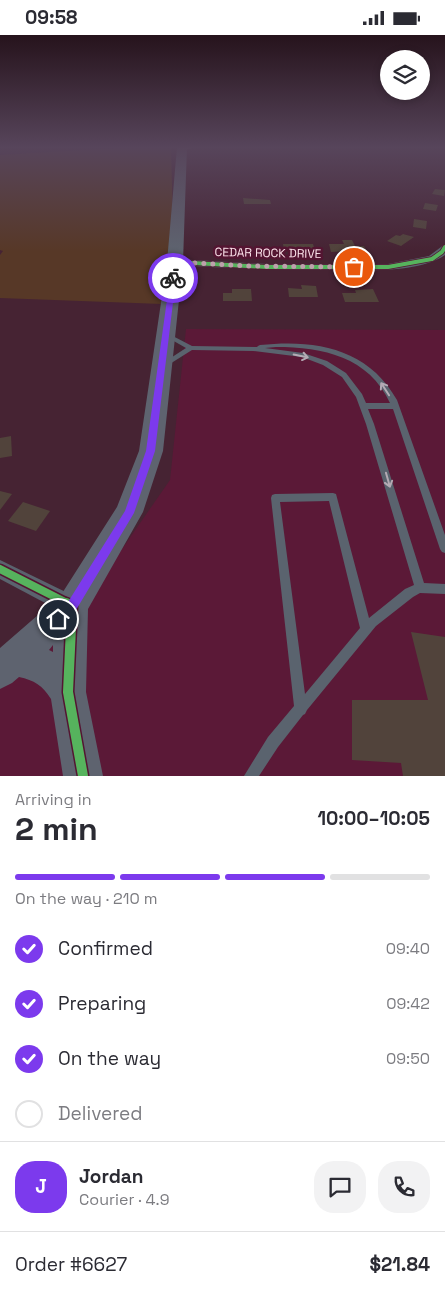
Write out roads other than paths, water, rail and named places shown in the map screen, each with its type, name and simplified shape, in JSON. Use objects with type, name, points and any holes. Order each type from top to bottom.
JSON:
[{"type":"main road","points":[[7,665],[72,606],[129,513],[151,451],[175,262],[180,182]]},
{"type":"main road","points":[[72,606],[68,692],[84,776]]},
{"type":"main road","points":[[7,665],[39,663],[58,678],[68,692]]},
{"type":"street","points":[[445,247],[442,252],[432,259],[445,266]]},
{"type":"street","name":"CEDAR ROCK DRIVE","points":[[175,262],[258,267],[388,267],[432,259]]},
{"type":"street","points":[[0,569],[72,606]]},
{"type":"lane","points":[[166,334],[191,348],[253,349],[303,355],[325,363],[344,375],[354,387],[364,406],[420,588]]},
{"type":"lane","points":[[253,349],[274,345],[309,346],[340,353],[365,367],[385,387],[394,406],[445,549]]},
{"type":"lane","points":[[161,368],[191,348]]},
{"type":"lane","points":[[364,406],[394,406]]},
{"type":"lane","points":[[300,710],[275,498],[332,497],[366,629]]},
{"type":"lane","points":[[251,776],[273,743],[366,629],[380,616],[420,588],[445,589]]}]
